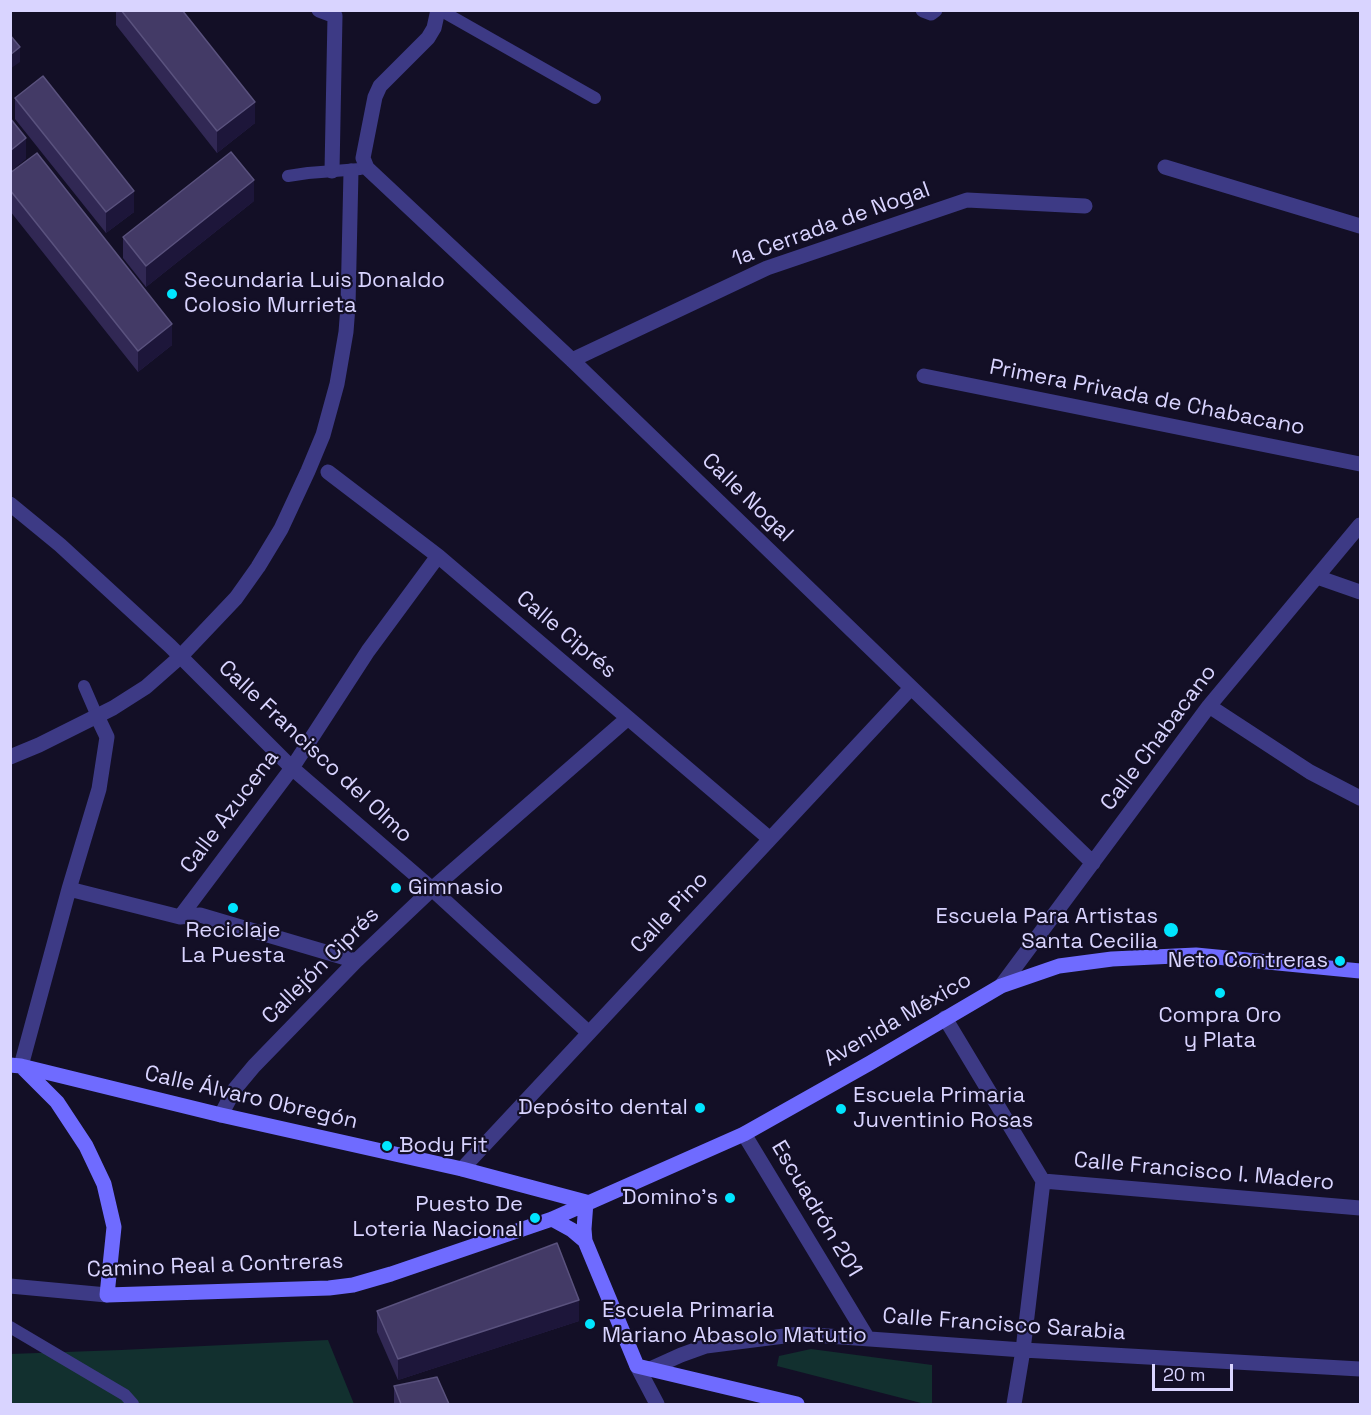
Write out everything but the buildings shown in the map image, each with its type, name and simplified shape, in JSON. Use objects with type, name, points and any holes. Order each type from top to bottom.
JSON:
[{"type":"street","points":[[319,10],[335,16],[332,171]]},
{"type":"street","points":[[367,168],[363,158],[375,97],[380,86],[428,38],[434,28],[439,10]]},
{"type":"street","points":[[923,10],[931,14],[935,10]]},
{"type":"street","points":[[1166,167],[1360,226]]},
{"type":"street","name":"Calle Nogal","points":[[367,168],[572,360],[1093,863]]},
{"type":"street","points":[[10,757],[98,716],[146,687],[180,657],[236,598],[281,529],[323,435],[337,384],[348,306],[351,171]]},
{"type":"street","name":"1a Cerrada de Nogal","points":[[572,360],[767,268],[967,200],[1085,206]]},
{"type":"street","name":"Primera Privada de Chabacano","points":[[924,376],[1360,464]]},
{"type":"street","name":"Calle Ciprés","points":[[328,471],[438,556],[770,839]]},
{"type":"street","name":"Calle Francisco del Olmo","points":[[10,504],[60,545],[180,657],[292,768],[432,889],[589,1033]]},
{"type":"street","name":"Calle Chabacano","points":[[1001,986],[1209,706],[1360,525]]},
{"type":"street","name":"Calle Azucena","points":[[180,916],[292,768],[368,651],[438,556]]},
{"type":"street","points":[[1317,576],[1360,592]]},
{"type":"street","name":"Calle Pino","points":[[462,1169],[911,688]]},
{"type":"street","points":[[1209,706],[1310,772],[1360,798]]},
{"type":"street","points":[[98,716],[107,737],[99,789],[16,1065],[57,1102],[87,1146],[104,1184],[114,1227],[107,1295]]},
{"type":"street","name":"Callejón Ciprés","points":[[221,1115],[234,1090],[254,1066],[356,961],[432,889],[628,717]]},
{"type":"street","points":[[69,889],[180,916],[200,915],[356,961]]},
{"type":"street","name":"Avenida México","points":[[586,1202],[744,1134],[1001,986],[1059,966],[1112,959],[1196,955],[1360,971]]},
{"type":"street","points":[[945,1018],[1043,1181],[1023,1350],[1014,1404]]},
{"type":"street","name":"Calle Álvaro Obregón","points":[[16,1065],[221,1115],[462,1169],[586,1202]]},
{"type":"street","name":"Escuadrón 201","points":[[744,1134],[868,1339]]},
{"type":"street","name":"Calle Francisco I. Madero","points":[[1043,1181],[1360,1208]]},
{"type":"street","points":[[586,1202],[585,1241],[643,1367],[657,1404]]},
{"type":"street","name":"Camino Real a Contreras","points":[[10,1286],[107,1295],[305,1290],[353,1285],[552,1219],[586,1202]]},
{"type":"street","points":[[552,1219],[572,1230],[585,1241]]},
{"type":"street","name":"Calle Francisco Sarabia","points":[[643,1367],[706,1346],[800,1334],[1023,1350],[1360,1369]]},
{"type":"street","points":[[643,1367],[796,1404]]},
{"type":"lane","points":[[439,10],[595,98]]},
{"type":"lane","points":[[288,176],[367,168]]},
{"type":"lane","points":[[84,686],[98,716]]},
{"type":"lane","points":[[10,1327],[125,1395],[134,1404]]},
{"type":"green space","points":[[328,1340],[354,1404],[11,1404],[10,1354]]},
{"type":"green space","points":[[811,1349],[932,1365],[932,1404],[777,1366],[779,1356]]},
{"type":"place","name":"Secundaria Luis Donaldo Colosio Murrieta","points":[[172,294]]},
{"type":"place","name":"Gimnasio","points":[[396,888]]},
{"type":"place","name":"Reciclaje La Puesta","points":[[233,908]]},
{"type":"place","name":"Escuela Para Artistas Santa Cecilia","points":[[1171,930]]},
{"type":"place","name":"Neto Contreras","points":[[1340,961]]},
{"type":"place","name":"Compra Oro y Plata","points":[[1220,993]]},
{"type":"place","name":"Depósito dental","points":[[700,1108]]},
{"type":"place","name":"Escuela Primaria Juventinio Rosas","points":[[841,1109]]},
{"type":"place","name":"Body Fit","points":[[387,1146]]},
{"type":"place","name":"Domino's","points":[[730,1198]]},
{"type":"place","name":"Puesto De Loteria Nacional","points":[[535,1218]]},
{"type":"place","name":"Escuela Primaria Mariano Abasolo Matutio","points":[[590,1324]]}]
